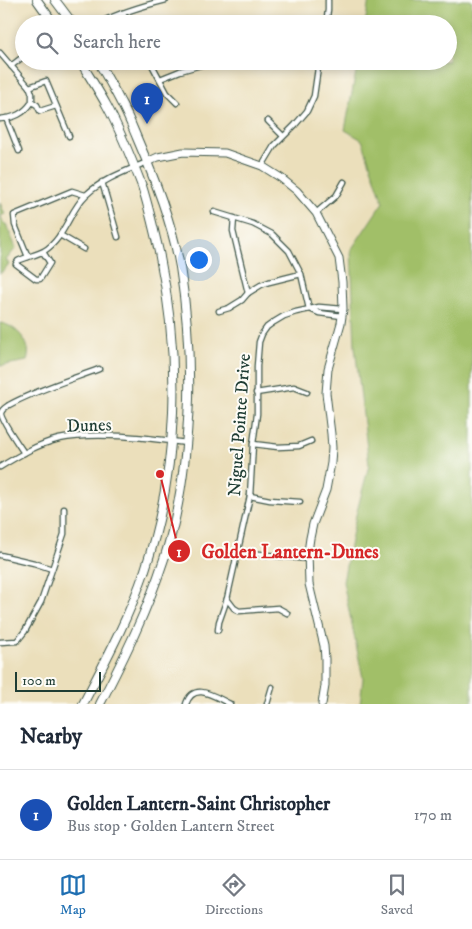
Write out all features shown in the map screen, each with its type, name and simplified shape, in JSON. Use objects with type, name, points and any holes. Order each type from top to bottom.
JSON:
[{"type":"main road","points":[[36,0],[47,15]]},
{"type":"main road","points":[[55,0],[67,15]]},
{"type":"main road","points":[[84,704],[126,620],[145,570],[164,497],[173,408],[173,358],[168,303],[148,207],[134,167],[107,106],[85,70]]},
{"type":"main road","points":[[100,704],[138,629],[165,558],[175,518],[183,471],[188,424],[189,371],[187,321],[180,267],[169,223],[147,162],[121,102],[103,70]]},
{"type":"street","points":[[117,15],[166,0]]},
{"type":"street","points":[[327,15],[328,0]]},
{"type":"street","points":[[0,54],[29,87],[32,94],[32,102],[27,110],[18,115],[3,119],[19,151]]},
{"type":"street","points":[[11,66],[15,63]]},
{"type":"street","points":[[155,70],[167,93],[177,103]]},
{"type":"street","points":[[160,79],[184,70]]},
{"type":"street","points":[[262,166],[274,146],[307,111],[314,96],[318,70]]},
{"type":"street","points":[[29,87],[46,81],[69,136]]},
{"type":"street","points":[[32,102],[37,105],[40,111],[56,106]]},
{"type":"street","points":[[268,121],[283,136]]},
{"type":"street","points":[[43,252],[50,263],[38,280],[16,264],[18,261],[43,252],[52,245],[79,202],[102,182],[158,157],[183,152],[225,153],[262,166],[297,191],[316,213],[339,258],[342,282],[342,312],[326,380],[332,448],[331,463],[326,490],[316,513],[310,538],[308,558],[309,584],[324,646],[325,686],[322,704]]},
{"type":"street","points":[[102,182],[118,237]]},
{"type":"street","points":[[316,213],[336,196],[344,182]]},
{"type":"street","points":[[28,257],[15,225],[14,215],[72,191],[85,195]]},
{"type":"street","points":[[214,212],[253,224],[272,234],[289,252],[301,274],[309,309]]},
{"type":"street","points":[[234,218],[233,231],[248,293]]},
{"type":"street","points":[[60,235],[84,249]]},
{"type":"street","points":[[219,311],[229,308],[242,300],[248,293],[269,282],[301,274]]},
{"type":"street","name":"Niguel Pointe Drive","points":[[218,630],[227,599],[250,496],[257,414],[258,350],[262,334],[267,327],[284,316],[309,309],[319,313],[342,312]]},
{"type":"street","points":[[24,453],[2,419],[3,408],[99,369]]},
{"type":"street","points":[[256,393],[294,387],[307,392]]},
{"type":"street","name":"Dunes","points":[[0,467],[24,453],[57,440],[79,436],[128,437],[186,444]]},
{"type":"street","points":[[253,444],[278,447],[299,446],[311,441]]},
{"type":"street","points":[[250,496],[270,500],[300,502]]},
{"type":"street","points":[[0,642],[17,641],[42,602],[64,534],[64,509]]},
{"type":"street","points":[[237,551],[268,556],[308,558]]},
{"type":"street","points":[[0,556],[52,569]]},
{"type":"street","points":[[227,599],[239,611],[278,608],[287,613]]},
{"type":"street","points":[[267,704],[272,687]]},
{"type":"street","points":[[186,704],[193,693],[200,691],[230,704]]},
{"type":"green space","points":[[369,0],[472,0],[472,704],[360,704],[363,678],[343,582],[356,515],[369,465],[355,347],[351,250],[383,202],[362,140],[345,130],[356,70],[457,70],[457,15],[366,15]]},
{"type":"green space","points":[[0,203],[5,214],[1,217],[16,248],[6,260],[9,264],[0,274]]},
{"type":"green space","points":[[0,323],[14,329],[27,344],[27,361],[0,366]]},
{"type":"place","name":"Golden Lantern-Saint Christopher","points":[[147,124]]},
{"type":"place","name":"Golden Lantern-Dunes","points":[[160,474]]}]
